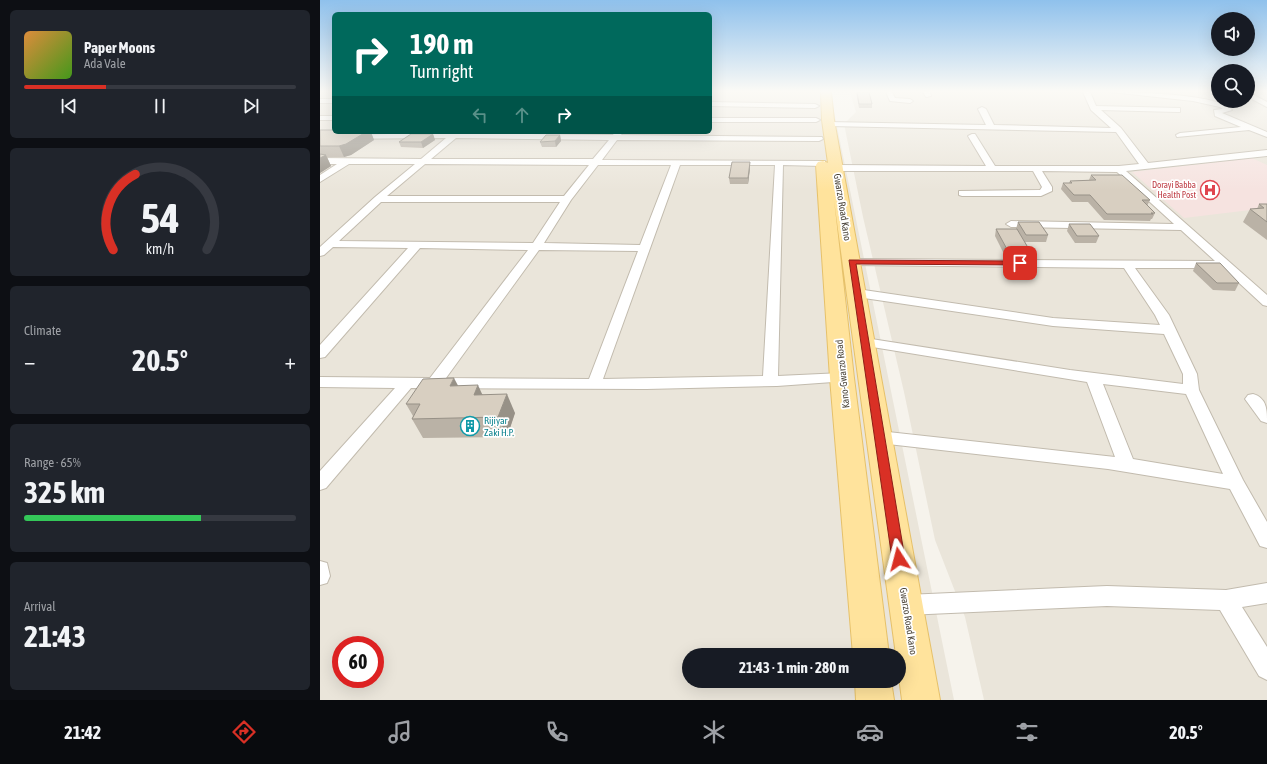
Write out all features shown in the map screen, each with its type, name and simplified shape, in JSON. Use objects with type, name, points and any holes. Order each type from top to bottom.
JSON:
[{"type":"main road","name":"Gwarzo Road Kano","points":[[822,125],[830,165],[834,205],[852,262],[921,700]]},
{"type":"main road","name":"Kano-Gwarzo Road","points":[[834,205],[842,378],[870,648]]},
{"type":"main road","points":[[874,688],[875,700]]},
{"type":"street","points":[[964,125],[991,127],[1118,130]]},
{"type":"street","points":[[1112,125],[1118,130],[1146,167]]},
{"type":"street","points":[[1242,125],[1267,135]]},
{"type":"street","points":[[1180,135],[1249,128]]},
{"type":"street","points":[[390,137],[394,134]]},
{"type":"street","points":[[320,253],[378,199],[456,134]]},
{"type":"street","points":[[320,137],[390,137],[456,134],[617,135]]},
{"type":"street","points":[[434,383],[538,245],[567,199],[617,135]]},
{"type":"street","points":[[972,136],[992,168]]},
{"type":"street","points":[[320,161],[424,160],[1120,169],[1267,153]]},
{"type":"street","points":[[1252,155],[1267,162]]},
{"type":"street","points":[[320,179],[347,161]]},
{"type":"street","points":[[594,384],[676,163]]},
{"type":"street","points":[[770,381],[779,164]]},
{"type":"street","points":[[962,193],[1042,193],[1047,191],[1047,187],[1035,168]]},
{"type":"street","points":[[1120,169],[1267,302]]},
{"type":"street","points":[[378,199],[567,199]]},
{"type":"street","points":[[1011,224],[1184,227]]},
{"type":"street","points":[[331,244],[538,245],[644,248]]},
{"type":"street","points":[[320,354],[418,244]]},
{"type":"street","points":[[852,262],[1225,265]]},
{"type":"street","points":[[1127,264],[1162,315],[1190,374],[1191,390],[1236,483],[1267,540]]},
{"type":"street","points":[[857,293],[1053,322],[1169,330]]},
{"type":"street","points":[[865,342],[1093,378],[1191,390]]},
{"type":"street","points":[[320,382],[594,384],[770,381],[842,378]]},
{"type":"street","points":[[1093,378],[1127,465]]},
{"type":"street","points":[[323,475],[408,382]]},
{"type":"street","points":[[1253,399],[1267,417]]},
{"type":"street","points":[[880,437],[1127,465],[1236,483]]},
{"type":"street","points":[[320,570],[320,576]]},
{"type":"street","points":[[906,605],[1107,596],[1226,600],[1267,593]]},
{"type":"street","points":[[1226,600],[1267,668]]},
{"type":"shaded area","points":[[320,125],[332,125],[332,134],[712,134],[712,125],[837,125],[954,700],[320,700]]},
{"type":"shaded area","points":[[844,125],[1267,125],[1267,700],[984,700],[965,617],[935,540],[904,392],[863,217]]},
{"type":"shaded area","name":"Dorayi Babba Health Post","points":[[1252,158],[1267,165],[1267,208],[1184,218],[1132,172]]},
{"type":"building","points":[[320,130],[332,130],[332,134],[363,134],[346,144],[339,146],[320,146]]},
{"type":"building","points":[[411,134],[433,134],[421,142],[399,142]]},
{"type":"building","points":[[546,135],[560,135],[555,141],[540,142]]},
{"type":"building","points":[[320,154],[326,155],[320,158]]},
{"type":"building","points":[[732,162],[750,162],[748,178],[729,178]]},
{"type":"building","points":[[1091,175],[1122,175],[1150,200],[1142,200],[1155,213],[1107,214],[1090,195],[1074,195],[1063,183],[1072,183],[1070,181],[1096,180]]},
{"type":"building","points":[[1259,204],[1267,204],[1267,222],[1250,209],[1264,208]]},
{"type":"building","points":[[1018,222],[1039,222],[1048,235],[1026,235]]},
{"type":"building","points":[[1069,224],[1090,224],[1099,236],[1077,236]]},
{"type":"building","points":[[996,229],[1017,229],[1030,251],[1008,251]]},
{"type":"building","points":[[1196,263],[1220,263],[1239,283],[1217,283]]},
{"type":"building","points":[[454,378],[450,386],[478,385],[474,395],[507,394],[498,417],[412,419],[420,404],[406,404],[423,379]]},
{"type":"place","name":"Dorayi Babba Health Post","points":[[1210,190]]},
{"type":"place","name":"Rijiyar Zaki H.P.","points":[[470,426]]},
{"type":"route","points":[[899,559],[852,262],[1020,263]]}]
